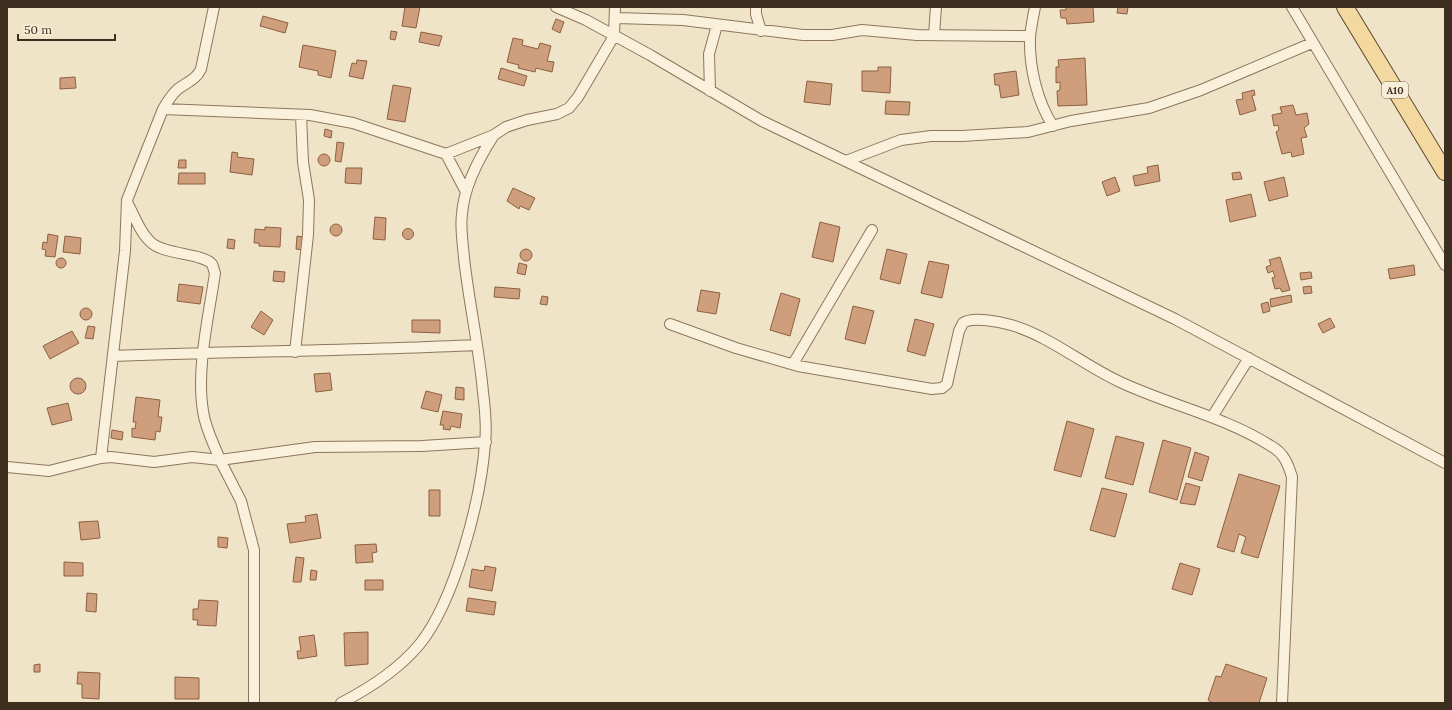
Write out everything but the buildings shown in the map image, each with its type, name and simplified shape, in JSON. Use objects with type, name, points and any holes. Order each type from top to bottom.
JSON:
[{"type":"main road","name":"A10","points":[[1345,7],[1445,172]]},
{"type":"street","points":[[101,458],[112,356],[126,251],[127,200],[163,109],[169,98],[179,88],[198,76],[201,69],[214,7]]},
{"type":"street","points":[[556,7],[586,20],[762,121],[1175,319],[1445,463]]},
{"type":"street","points":[[341,703],[364,691],[404,661],[431,627],[448,595],[466,540],[476,502],[486,442],[483,392],[463,242],[462,214],[466,192],[480,156],[494,136],[506,126],[557,114],[569,108],[578,97],[614,36],[616,18],[615,7]]},
{"type":"street","points":[[756,7],[756,14],[761,31]]},
{"type":"street","points":[[934,35],[936,7]]},
{"type":"street","points":[[1035,7],[1030,36],[1031,53],[1039,97],[1043,110],[1053,126]]},
{"type":"street","points":[[1292,7],[1445,265]]},
{"type":"street","points":[[616,18],[683,20],[761,31],[803,35],[832,35],[862,30],[934,35],[1030,36]]},
{"type":"street","points":[[710,91],[708,54],[718,25]]},
{"type":"street","points":[[846,161],[901,140],[931,136],[962,136],[1028,132],[1164,104],[1260,66],[1312,43]]},
{"type":"street","points":[[163,109],[301,115],[328,118],[353,123],[446,154],[494,136]]},
{"type":"street","points":[[295,352],[308,235],[309,194],[303,162],[301,115]]},
{"type":"street","points":[[446,154],[466,192]]},
{"type":"street","points":[[127,200],[146,237],[152,244],[173,253],[203,259],[212,264],[216,273],[204,352],[201,389],[203,412],[208,432],[220,460],[241,501],[254,550],[254,703]]},
{"type":"street","points":[[793,364],[872,230]]},
{"type":"street","points":[[670,324],[736,348],[793,364],[932,389],[942,388],[947,384],[959,331],[963,323],[969,320],[988,320],[1027,331],[1118,382],[1212,417],[1273,446],[1287,459],[1292,477],[1282,703]]},
{"type":"street","points":[[112,356],[204,352],[295,352],[476,344]]},
{"type":"street","points":[[1212,417],[1249,358]]},
{"type":"street","points":[[7,467],[49,470],[111,457],[154,462],[192,457],[220,460],[314,447],[429,445],[486,442]]}]
